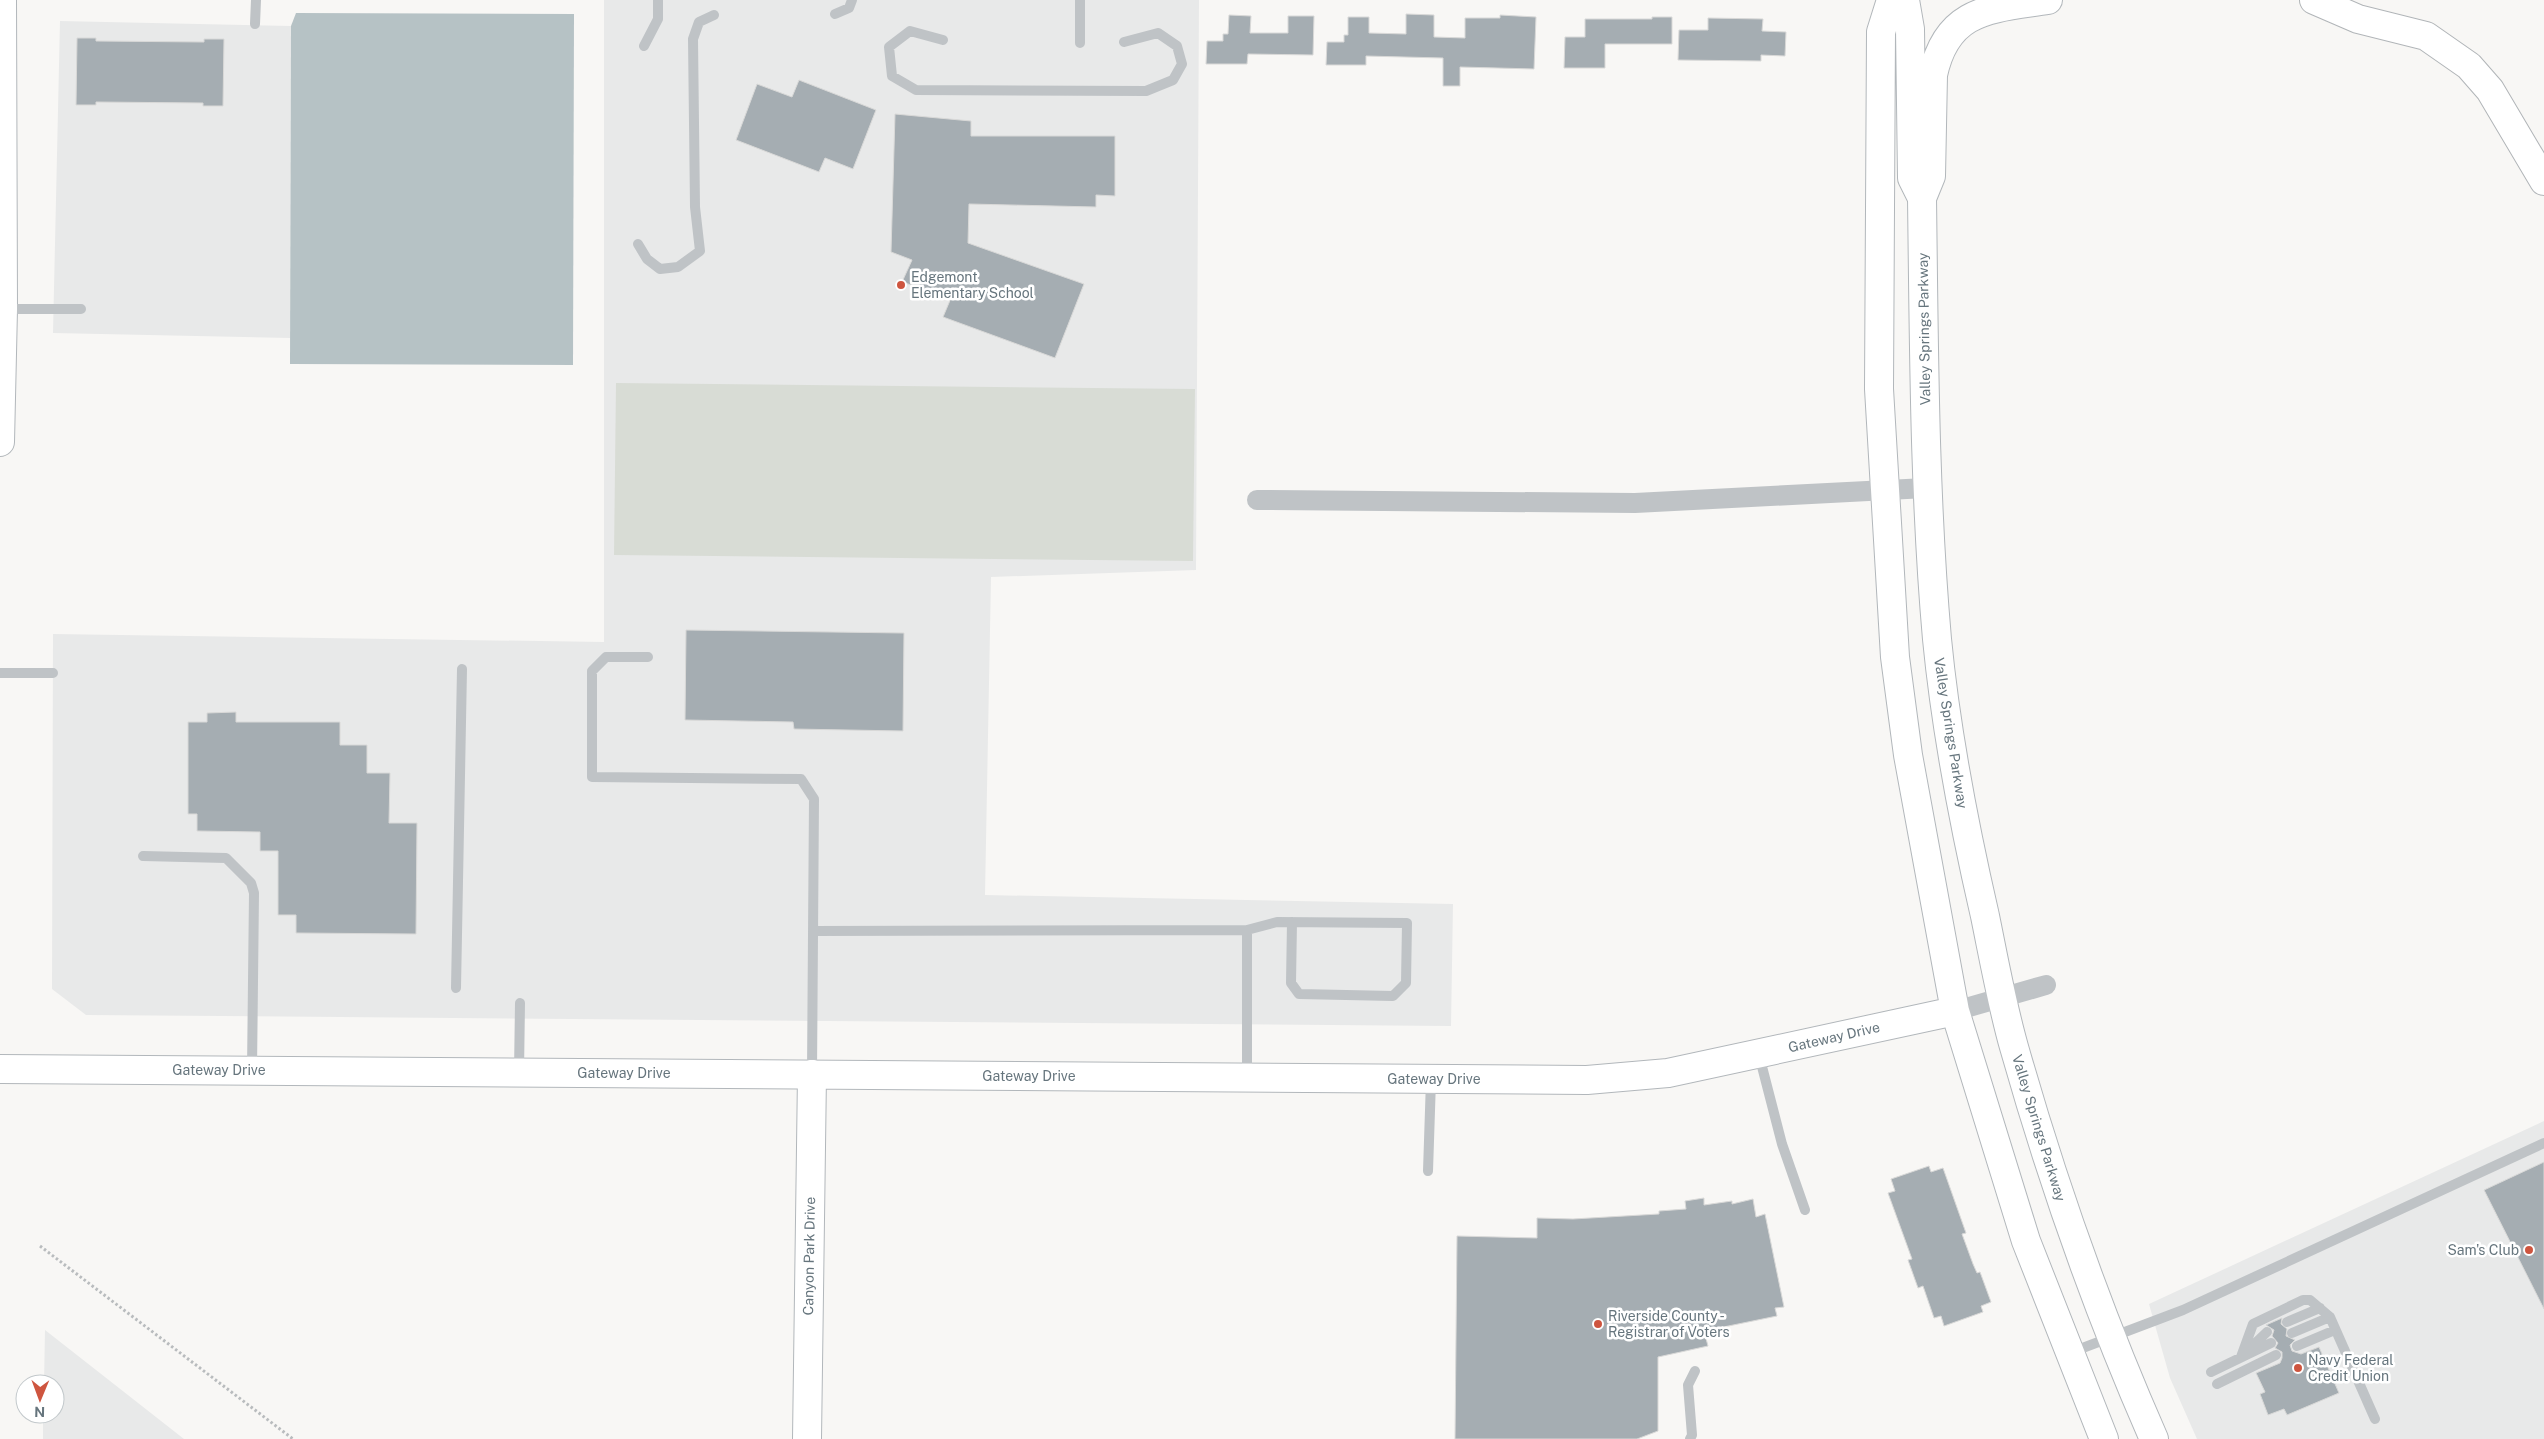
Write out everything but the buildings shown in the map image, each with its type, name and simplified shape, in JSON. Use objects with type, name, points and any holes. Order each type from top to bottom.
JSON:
[{"type":"main road","points":[[0,442],[2,0]]},
{"type":"main road","points":[[1891,0],[1881,32],[1879,389],[1883,490],[1895,657],[1908,755],[1955,1011],[2026,1241],[2104,1439]]},
{"type":"main road","name":"Valley Springs Parkway","points":[[1905,0],[1910,29],[1912,178],[1922,198],[1926,488],[1938,643],[1952,749],[1972,860],[2013,1044],[2058,1192],[2111,1338],[2154,1439]]},
{"type":"main road","points":[[1922,198],[1932,176],[1933,75],[1936,62],[1950,33],[1987,10],[2048,0]]},
{"type":"main road","points":[[2314,0],[2358,19],[2426,36],[2469,66],[2490,90],[2544,181]]},
{"type":"main road","name":"Gateway Drive","points":[[0,1069],[1596,1079],[1668,1073],[1759,1055],[1955,1011]]},
{"type":"main road","name":"Canyon Park Drive","points":[[807,1439],[812,1074]]},
{"type":"street","points":[[1256,500],[1635,503],[1926,488]]},
{"type":"street","name":"Gateway Drive","points":[[1955,1011],[2046,985]]},
{"type":"lane","points":[[255,24],[256,0]]},
{"type":"lane","points":[[644,46],[658,19],[658,0]]},
{"type":"lane","points":[[835,14],[849,8],[852,0]]},
{"type":"lane","points":[[1080,0],[1080,43]]},
{"type":"lane","points":[[638,244],[647,259],[660,269],[678,267],[700,251],[695,207],[692,39],[699,22],[714,15]]},
{"type":"lane","points":[[943,40],[910,31],[889,47],[892,76],[916,90],[1146,91],[1172,80],[1182,64],[1177,46],[1158,33],[1124,42]]},
{"type":"lane","points":[[1,309],[81,309]]},
{"type":"lane","points":[[648,658],[606,657],[592,671],[592,777],[801,779],[814,799],[812,1074]]},
{"type":"lane","points":[[456,988],[462,669]]},
{"type":"lane","points":[[0,673],[53,673]]},
{"type":"lane","points":[[143,856],[226,858],[251,883],[254,893],[252,1070]]},
{"type":"lane","points":[[813,931],[1246,930],[1277,922],[1292,922],[1407,923],[1406,983],[1394,996],[1299,994],[1291,983],[1292,922]]},
{"type":"lane","points":[[1246,930],[1247,1077]]},
{"type":"lane","points":[[519,1072],[520,1003]]},
{"type":"lane","points":[[1759,1055],[1782,1144],[1804,1210]]},
{"type":"lane","points":[[1428,1171],[1431,1079]]},
{"type":"lane","points":[[2070,1353],[2183,1310],[2544,1143]]},
{"type":"lane","points":[[2241,1357],[2253,1324],[2303,1300],[2310,1300],[2330,1317],[2375,1419]]},
{"type":"lane","points":[[2287,1322],[2320,1308]]},
{"type":"lane","points":[[2292,1333],[2330,1317]]},
{"type":"lane","points":[[2298,1346],[2336,1330]]},
{"type":"lane","points":[[2241,1357],[2266,1332]]},
{"type":"lane","points":[[2211,1372],[2271,1343]]},
{"type":"lane","points":[[2216,1384],[2276,1355]]},
{"type":"lane","points":[[1690,1439],[1692,1435],[1688,1385],[1695,1371]]},
{"type":"path","points":[[40,1246],[293,1439]]},
{"type":"shaded area","points":[[604,0],[1199,0],[1196,570],[991,577],[985,895],[1453,904],[1451,1026],[86,1015],[52,989],[53,634],[604,642]]},
{"type":"shaded area","points":[[296,13],[574,14],[573,365],[290,364],[291,26]]},
{"type":"shaded area","points":[[60,21],[291,26],[290,338],[53,333]]},
{"type":"shaded area","points":[[616,383],[1195,389],[1193,561],[614,555]]},
{"type":"shaded area","points":[[2544,1121],[2544,1439],[2197,1439],[2170,1378],[2149,1304]]},
{"type":"shaded area","points":[[45,1330],[184,1439],[43,1439],[43,1424],[65,1424],[65,1374],[44,1374]]},
{"type":"place","name":"Edgemont Elementary School","points":[[901,285]]},
{"type":"place","name":"Sam's Club","points":[[2529,1250]]},
{"type":"place","name":"Riverside County - Registrar of Voters","points":[[1598,1324]]},
{"type":"place","name":"Navy Federal Credit Union","points":[[2298,1368]]}]
